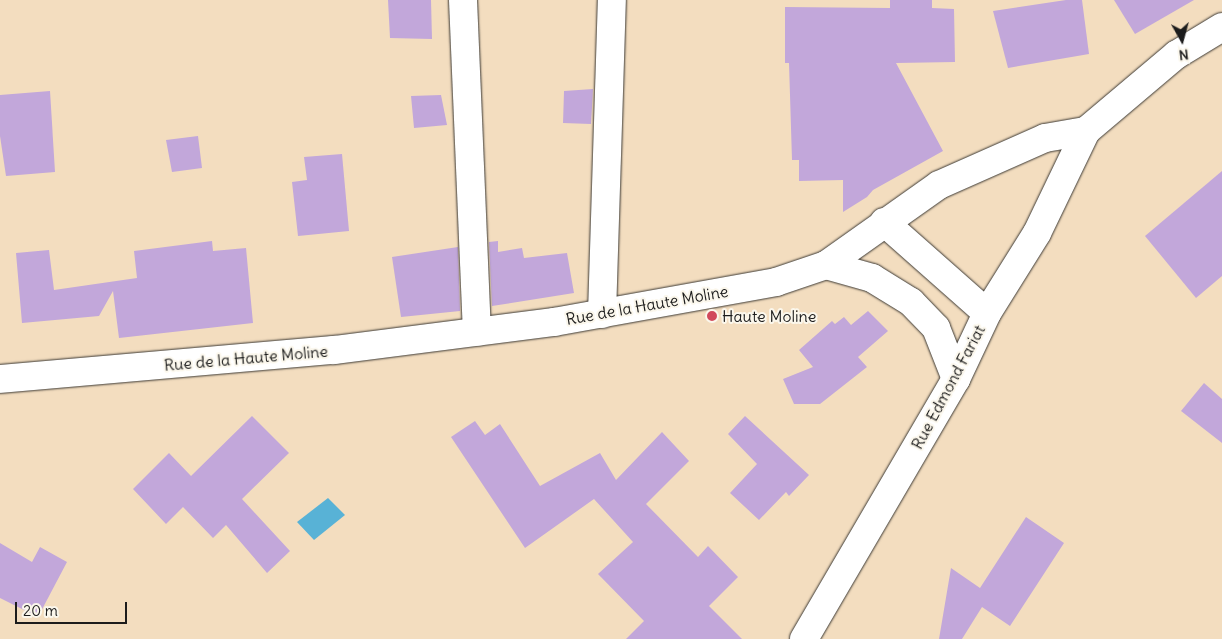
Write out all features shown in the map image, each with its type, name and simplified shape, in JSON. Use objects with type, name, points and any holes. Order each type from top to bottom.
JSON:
[{"type":"street","points":[[463,0],[476,332]]},
{"type":"street","points":[[602,314],[612,0]]},
{"type":"street","points":[[1086,132],[1176,55],[1222,27]]},
{"type":"street","name":"Rue de la Haute Moline","points":[[0,379],[334,350],[602,314],[776,282],[826,265],[884,222],[939,185],[1045,138],[1086,132]]},
{"type":"street","name":"Rue Edmond Fariat","points":[[804,639],[956,380],[987,313],[1037,233],[1086,132]]},
{"type":"street","points":[[884,222],[987,313]]},
{"type":"street","points":[[826,265],[872,278],[911,302],[936,328],[956,380]]},
{"type":"water","points":[[328,498],[345,515],[314,540],[297,522]]},
{"type":"building","points":[[388,0],[431,0],[432,39],[390,38]]},
{"type":"building","points":[[890,0],[932,0],[932,8],[954,9],[955,62],[896,63],[943,151],[873,190],[867,197],[843,212],[843,180],[799,181],[799,160],[792,160],[789,63],[785,63],[785,7],[890,8]]},
{"type":"building","points":[[1066,0],[1082,0],[1089,54],[1008,68],[993,11]]},
{"type":"building","points":[[1114,0],[1194,0],[1135,34]]},
{"type":"building","points":[[593,89],[591,124],[563,123],[564,91]]},
{"type":"building","points":[[50,91],[55,172],[6,176],[0,136],[0,95]]},
{"type":"building","points":[[441,95],[447,125],[414,128],[411,96]]},
{"type":"building","points":[[198,136],[202,168],[172,172],[166,140]]},
{"type":"building","points":[[342,154],[349,231],[298,236],[292,182],[307,180],[304,157]]},
{"type":"building","points":[[1222,171],[1222,276],[1196,298],[1145,236]]},
{"type":"building","points":[[212,241],[213,251],[246,248],[253,323],[119,338],[113,291],[99,316],[22,323],[16,253],[49,250],[54,290],[137,278],[134,251]]},
{"type":"building","points":[[498,241],[498,252],[522,248],[524,258],[567,253],[574,293],[492,306],[489,242]]},
{"type":"building","points":[[458,247],[460,311],[401,317],[392,257]]},
{"type":"building","points":[[868,311],[888,331],[858,357],[867,367],[820,404],[794,404],[783,379],[813,367],[799,350],[832,321],[835,324],[844,317],[851,325]]},
{"type":"building","points":[[1204,383],[1222,399],[1222,443],[1181,411]]},
{"type":"building","points":[[252,416],[289,453],[242,499],[290,551],[267,573],[226,525],[213,538],[183,507],[166,524],[133,489],[169,453],[191,476]]},
{"type":"building","points":[[745,416],[809,475],[789,496],[786,492],[759,520],[730,493],[757,464],[728,434]]},
{"type":"building","points":[[475,421],[485,435],[500,424],[540,486],[600,453],[616,480],[662,432],[689,461],[646,504],[698,557],[708,546],[738,577],[709,606],[742,639],[626,639],[644,621],[598,574],[633,542],[594,499],[525,548],[451,437]]},
{"type":"building","points":[[1026,517],[1064,543],[1010,626],[982,607],[962,639],[939,639],[951,568],[980,588]]},
{"type":"building","points":[[0,543],[32,562],[40,547],[67,562],[38,617],[0,598]]},
{"type":"place","name":"Haute Moline","points":[[712,316]]}]
